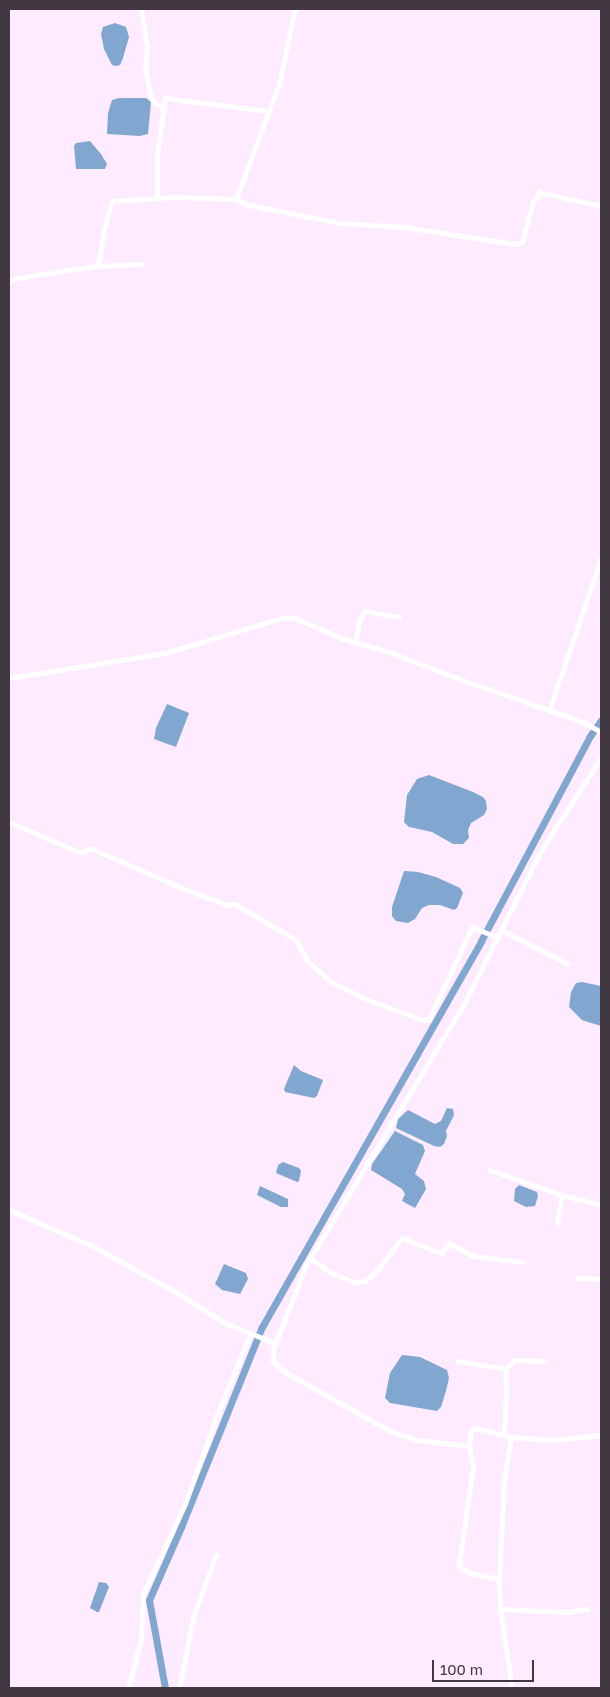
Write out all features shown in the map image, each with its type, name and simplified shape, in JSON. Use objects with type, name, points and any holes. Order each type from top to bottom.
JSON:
[{"type":"street","points":[[141,9],[146,46],[145,67],[150,94],[153,102],[164,108]]},
{"type":"street","points":[[236,199],[279,84],[295,9]]},
{"type":"street","points":[[157,197],[157,158],[165,98],[268,111]]},
{"type":"street","points":[[95,266],[99,260],[112,201],[157,197],[236,199],[245,204],[340,223],[402,226],[516,244],[522,242],[533,202],[539,192],[601,206]]},
{"type":"street","points":[[9,282],[18,278],[95,266],[141,264]]},
{"type":"street","points":[[549,710],[601,558]]},
{"type":"street","points":[[355,641],[360,619],[365,611],[398,617]]},
{"type":"street","points":[[9,678],[165,652],[282,618],[295,618],[583,722],[601,732]]},
{"type":"street","points":[[469,1446],[416,1440],[390,1431],[285,1372],[273,1362],[275,1343],[310,1258],[465,1002],[539,854],[601,757]]},
{"type":"street","points":[[9,822],[79,852],[90,848],[189,891],[228,905],[235,904],[296,940],[307,960],[332,982],[368,1000],[423,1020],[429,1019],[472,927],[497,937]]},
{"type":"street","points":[[501,930],[566,963]]},
{"type":"street","points":[[490,1170],[562,1195],[601,1205]]},
{"type":"street","points":[[557,1223],[562,1195]]},
{"type":"street","points":[[9,1210],[92,1246],[167,1287],[227,1324],[275,1343]]},
{"type":"street","points":[[310,1258],[330,1272],[353,1282],[364,1281],[374,1274],[402,1238],[441,1253],[449,1243],[473,1256],[522,1262]]},
{"type":"street","points":[[578,1278],[601,1279]]},
{"type":"street","points":[[128,1688],[141,1639],[144,1594],[185,1504],[217,1415],[252,1335]]},
{"type":"street","points":[[505,1369],[515,1360],[544,1361]]},
{"type":"street","points":[[458,1362],[505,1369]]},
{"type":"street","points":[[504,1435],[505,1369]]},
{"type":"street","points":[[499,1579],[473,1574],[462,1569],[459,1564],[473,1466],[469,1446],[471,1431],[474,1428],[511,1437],[552,1440],[601,1435]]},
{"type":"street","points":[[511,1437],[504,1479],[499,1579],[500,1609],[512,1688]]},
{"type":"street","points":[[178,1688],[193,1617],[216,1555]]},
{"type":"street","points":[[500,1609],[567,1612],[588,1609]]},
{"type":"water","points":[[115,23],[126,27],[129,37],[120,65],[116,66],[112,65],[104,49],[101,34],[103,27]]},
{"type":"water","points":[[119,98],[146,98],[151,102],[148,134],[140,136],[107,134],[108,113],[112,100]]},
{"type":"water","points":[[90,141],[107,164],[105,169],[76,169],[74,146],[76,143]]},
{"type":"water","points":[[167,704],[189,713],[176,747],[154,739],[156,728]]},
{"type":"water","points":[[429,775],[473,792],[483,797],[486,801],[487,809],[484,815],[471,823],[468,830],[469,838],[463,844],[453,844],[432,832],[409,827],[404,822],[407,795],[417,779]]},
{"type":"water","points":[[404,871],[418,872],[436,877],[460,888],[463,893],[457,908],[454,910],[440,905],[429,905],[422,908],[415,919],[408,923],[396,921],[392,916],[392,907]]},
{"type":"water","points":[[582,982],[601,986],[601,1026],[582,1020],[569,1007],[571,992],[576,983]]},
{"type":"water","points":[[294,1065],[301,1071],[323,1080],[317,1096],[314,1098],[285,1092],[284,1089]]},
{"type":"water","points":[[447,1108],[453,1109],[454,1115],[446,1131],[447,1136],[444,1144],[440,1147],[396,1128],[398,1119],[408,1110],[435,1124],[441,1121]]},
{"type":"water","points":[[395,1131],[423,1145],[425,1151],[415,1174],[424,1181],[426,1189],[415,1208],[402,1201],[405,1194],[402,1189],[371,1170],[372,1164]]},
{"type":"water","points":[[283,1162],[299,1168],[301,1171],[299,1181],[297,1182],[276,1173],[278,1165]]},
{"type":"water","points":[[519,1185],[537,1192],[538,1196],[535,1206],[526,1207],[514,1201],[515,1189]]},
{"type":"water","points":[[260,1186],[288,1199],[288,1207],[281,1207],[257,1195]]},
{"type":"water","points":[[224,1264],[246,1273],[248,1279],[240,1294],[222,1290],[215,1284]]},
{"type":"water","points":[[402,1355],[420,1357],[447,1370],[449,1378],[446,1391],[441,1407],[437,1411],[390,1403],[385,1398],[390,1373]]},
{"type":"water","points":[[99,1582],[106,1583],[109,1587],[99,1612],[97,1612],[90,1608]]},
{"type":"waterway","points":[[165,1688],[149,1600],[181,1527],[262,1327],[481,941],[590,736],[601,720]]}]
